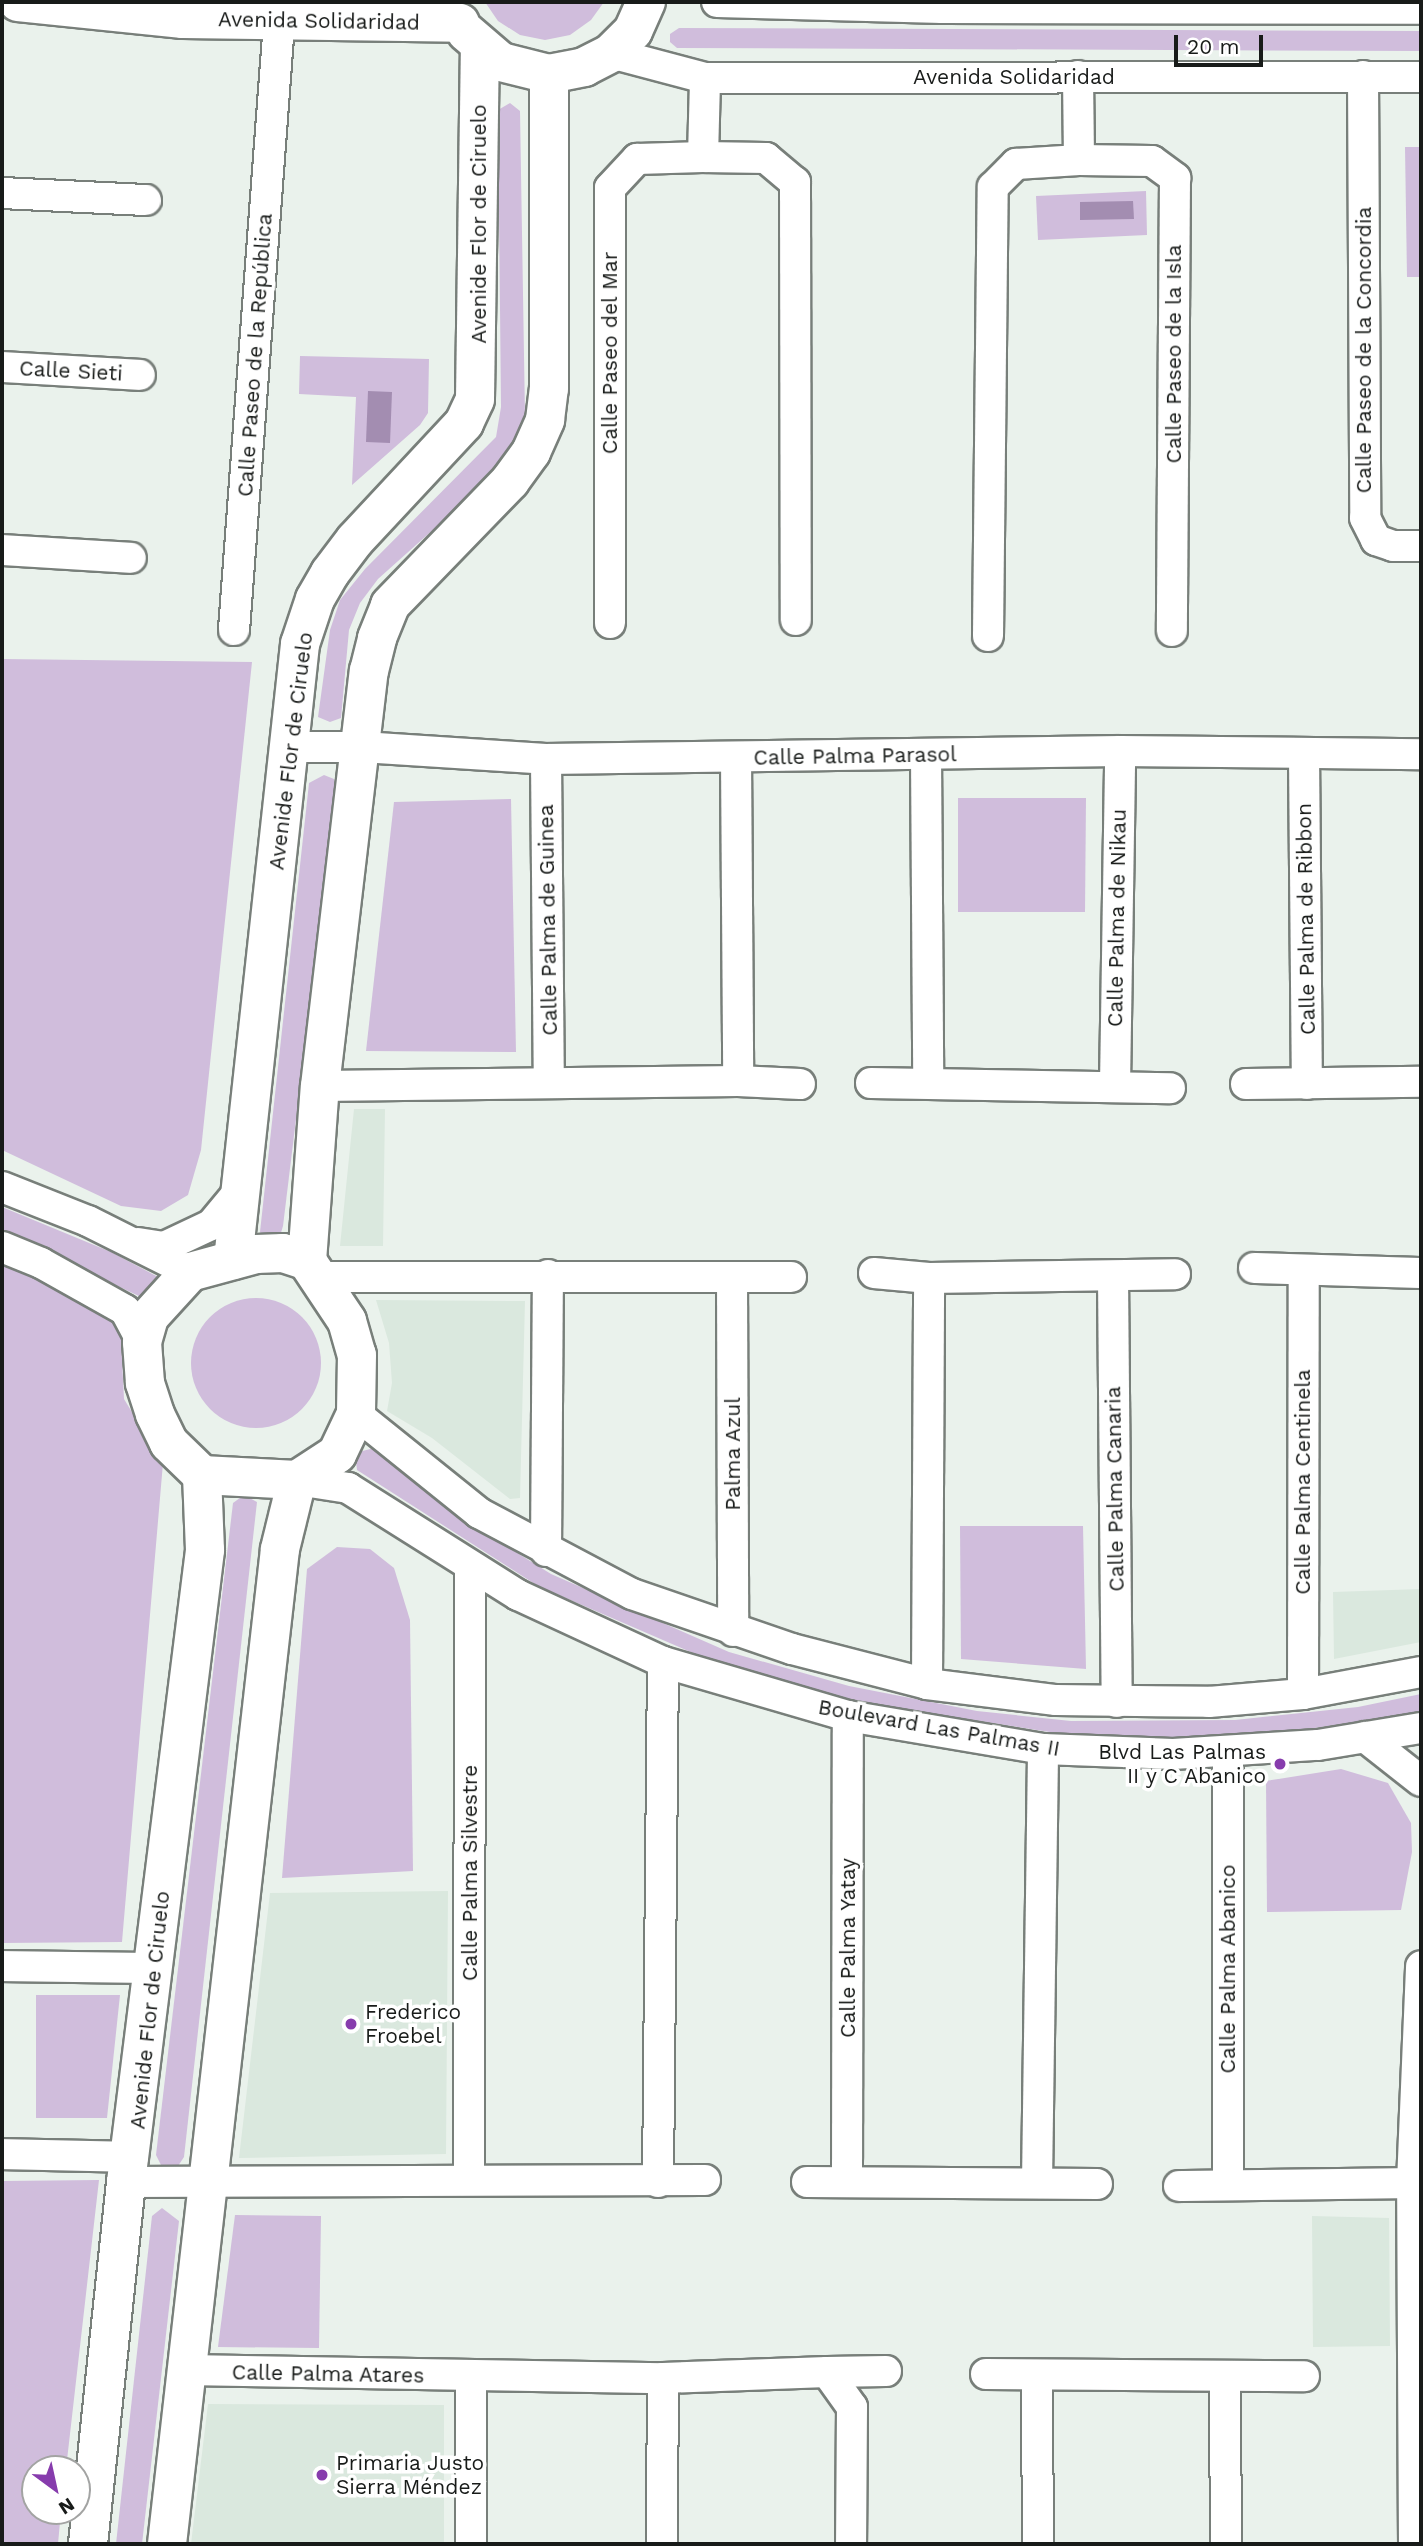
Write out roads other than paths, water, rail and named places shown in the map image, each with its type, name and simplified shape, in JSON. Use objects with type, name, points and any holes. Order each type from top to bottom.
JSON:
[{"type":"main road","name":"Avenida Solidaridad","points":[[18,2],[100,5],[183,19],[279,23],[464,24]]},
{"type":"main road","points":[[464,24],[501,62],[549,74],[584,67],[611,53],[632,31],[646,2]]},
{"type":"main road","name":"Avenide Flor de Ciruelo","points":[[233,1260],[300,644],[315,599],[355,540],[464,423],[475,399],[464,24]]},
{"type":"main road","points":[[313,1269],[320,1086],[369,671],[390,606],[510,481],[531,452],[545,420],[549,389],[549,74]]},
{"type":"main road","points":[[283,1254],[313,1269],[347,1321],[357,1355],[356,1414],[337,1454],[297,1480],[202,1475],[169,1443],[155,1414],[145,1383],[142,1342],[149,1317],[190,1272],[233,1260],[283,1254]]},
{"type":"main road","name":"Avenide Flor de Ciruelo","points":[[88,2544],[205,1550],[202,1475]]},
{"type":"main road","points":[[167,2544],[207,2181],[219,2110],[280,1549],[297,1480]]},
{"type":"street","points":[[717,2],[1323,5],[1421,9]]},
{"type":"street","name":"Calle Paseo de la República","points":[[234,630],[279,23]]},
{"type":"street","name":"Avenida Solidaridad","points":[[611,53],[705,78],[1421,77]]},
{"type":"street","points":[[1078,76],[1079,160]]},
{"type":"street","name":"Calle Paseo de la Concordia","points":[[1363,76],[1365,518],[1376,540],[1393,546],[1421,546]]},
{"type":"street","points":[[703,157],[705,78]]},
{"type":"street","name":"Calle Paseo del Mar","points":[[610,624],[610,188],[638,159],[703,157],[766,158],[794,181],[796,620]]},
{"type":"street","name":"Calle Paseo de la Isla","points":[[988,636],[993,187],[1016,164],[1079,160],[1152,161],[1175,178],[1172,631]]},
{"type":"street","points":[[2,193],[146,200]]},
{"type":"street","name":"Calle Sieti","points":[[2,368],[141,375]]},
{"type":"street","points":[[2,550],[131,558]]},
{"type":"street","name":"Calle Palma Parasol","points":[[289,747],[362,747],[546,759],[926,756],[1120,751],[1421,754]]},
{"type":"street","name":"Calle Palma de Nikau","points":[[1115,1084],[1120,751]]},
{"type":"street","name":"Calle Palma de Ribbon","points":[[1304,754],[1307,1084]]},
{"type":"street","points":[[926,756],[928,1083]]},
{"type":"street","points":[[736,758],[738,1080]]},
{"type":"street","name":"Calle Palma de Guinea","points":[[546,759],[549,1082]]},
{"type":"street","points":[[320,1086],[738,1080],[800,1084]]},
{"type":"street","points":[[1246,1084],[1421,1082]]},
{"type":"street","points":[[871,1083],[1115,1084],[1170,1088]]},
{"type":"street","points":[[2,1187],[127,1241],[190,1272]]},
{"type":"street","points":[[127,1241],[164,1247],[211,1225],[241,1189]]},
{"type":"street","points":[[2,1247],[41,1263],[125,1310],[142,1342]]},
{"type":"street","points":[[1254,1268],[1421,1273]]},
{"type":"street","points":[[313,1269],[791,1277]]},
{"type":"street","name":"Calle Palma Centinela","points":[[1303,1694],[1304,1271]]},
{"type":"street","points":[[874,1273],[929,1278],[1175,1274]]},
{"type":"street","points":[[547,1551],[548,1275]]},
{"type":"street","name":"Calle Palma Canaria","points":[[1113,1276],[1116,1702]]},
{"type":"street","name":"Palma Azul","points":[[732,1278],[733,1631]]},
{"type":"street","points":[[927,1684],[929,1278]]},
{"type":"street","name":"Boulevard Las Palmas II","points":[[356,1414],[479,1513],[632,1594],[733,1631],[927,1684],[1056,1700],[1209,1702],[1303,1694],[1421,1672]]},
{"type":"street","name":"Boulevard Las Palmas II","points":[[297,1480],[348,1488],[470,1567],[663,1662],[848,1716],[1043,1749],[1228,1754],[1421,1728]]},
{"type":"street","name":"Calle Palma Silvestre","points":[[469,2179],[470,1567]]},
{"type":"street","points":[[658,2182],[663,1662]]},
{"type":"street","name":"Calle Palma Yatay","points":[[847,2181],[848,1716]]},
{"type":"street","points":[[1365,1737],[1421,1781]]},
{"type":"street","points":[[1037,2183],[1043,1749]]},
{"type":"street","name":"Calle Palma Abanico","points":[[1228,1754],[1228,2185]]},
{"type":"street","points":[[2,1966],[154,1968]]},
{"type":"street","points":[[1414,2544],[1421,1966]]},
{"type":"street","points":[[2,2154],[207,2181],[705,2180]]},
{"type":"street","points":[[807,2182],[1097,2184]]},
{"type":"street","points":[[1179,2186],[1417,2183]]},
{"type":"street","name":"Calle Palma Atares","points":[[186,2371],[663,2378],[886,2371]]},
{"type":"street","points":[[827,2372],[852,2407],[851,2544]]},
{"type":"street","points":[[986,2374],[1304,2376]]},
{"type":"street","points":[[1037,2376],[1038,2544]]},
{"type":"street","points":[[471,2377],[471,2544]]},
{"type":"street","points":[[1225,2377],[1226,2544]]},
{"type":"street","points":[[662,2544],[663,2378]]},
{"type":"place","name":"Blvd Las Palmas II y C Abanico","points":[[1280,1764]]},
{"type":"place","name":"Frederico Froebel","points":[[351,2024]]},
{"type":"place","name":"Primaria Justo Sierra Méndez","points":[[322,2475]]}]
